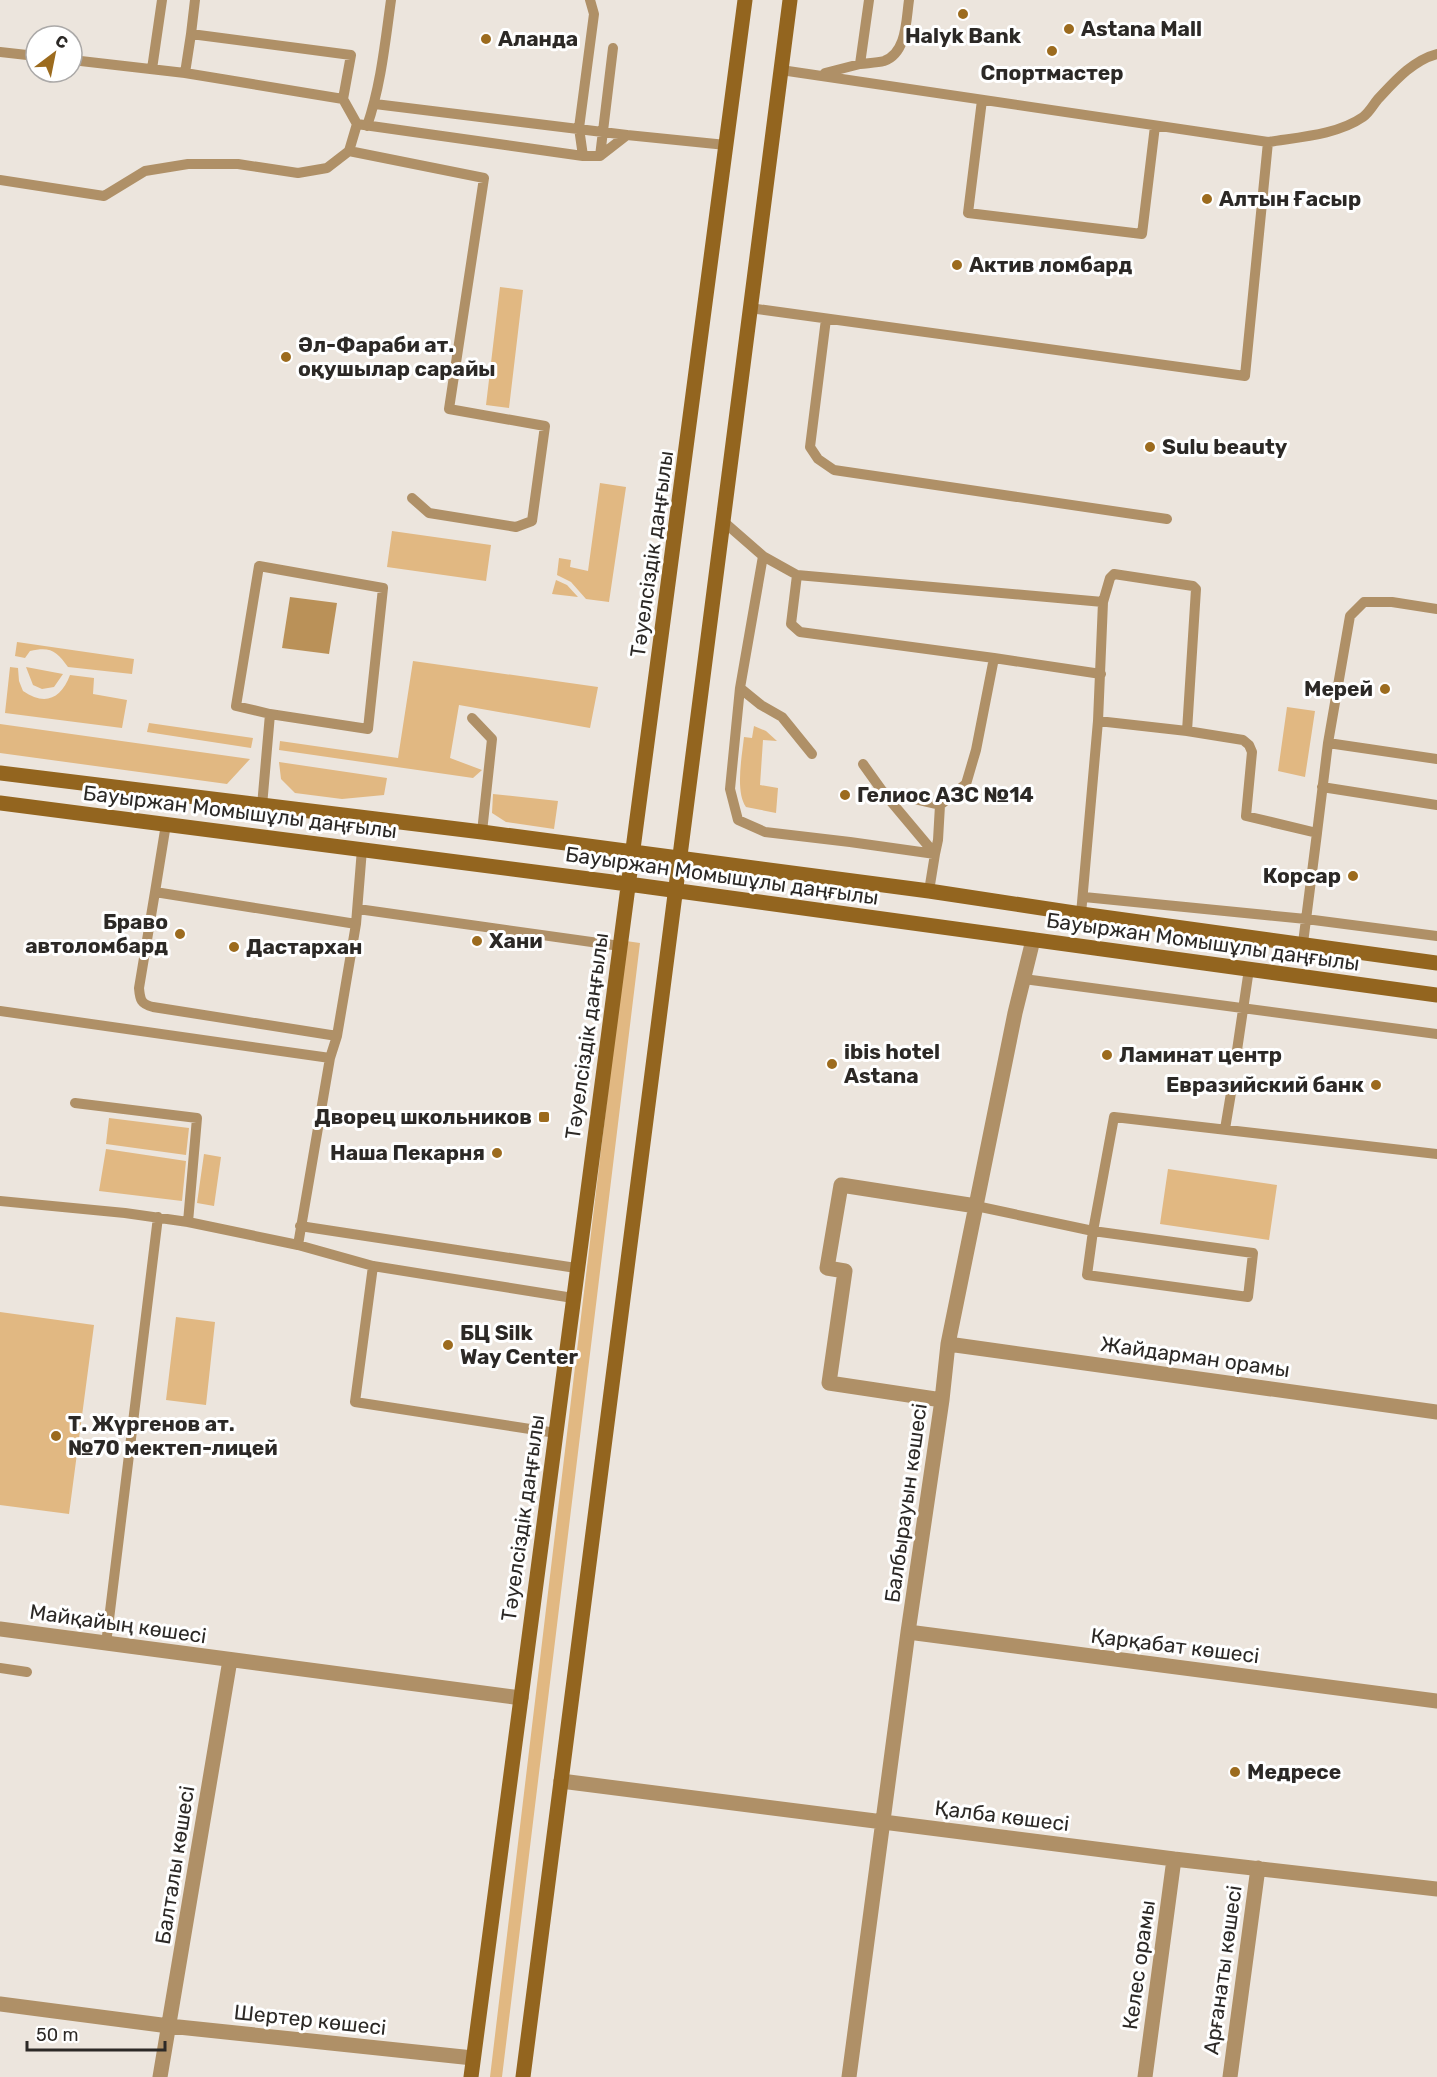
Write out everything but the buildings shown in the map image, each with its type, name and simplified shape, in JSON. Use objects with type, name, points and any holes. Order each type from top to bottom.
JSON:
[{"type":"main road","name":"Тәуелсіздік даңғылы","points":[[471,2077],[745,0]]},
{"type":"main road","points":[[523,2077],[790,0]]},
{"type":"main road","name":"Бауыржан Момышұлы даңғылы","points":[[0,773],[680,858],[1437,963]]},
{"type":"main road","name":"Бауыржан Момышұлы даңғылы","points":[[0,802],[628,884],[1437,995]]},
{"type":"street","name":"Балбырауын көшесі","points":[[849,2077],[948,1344],[1015,1013],[1033,940]]},
{"type":"street","points":[[942,1400],[829,1383],[845,1271],[828,1268],[841,1185],[976,1206]]},
{"type":"street","name":"Жайдарман орамы","points":[[948,1344],[1437,1412]]},
{"type":"street","name":"Майқайың көшесі","points":[[0,1629],[521,1698]]},
{"type":"street","name":"Қарқабат көшесі","points":[[909,1632],[1437,1701]]},
{"type":"street","name":"Балталы көшесі","points":[[160,2077],[230,1660]]},
{"type":"street","name":"Қалба көшесі","points":[[561,1781],[1174,1859],[1437,1888]]},
{"type":"street","name":"Келес орамы","points":[[1145,2077],[1174,1859]]},
{"type":"street","name":"Арғанаты көшесі","points":[[1230,2077],[1258,1868]]},
{"type":"street","name":"Шертер көшесі","points":[[0,2004],[169,2026],[473,2058]]},
{"type":"lane","points":[[152,69],[162,0]]},
{"type":"lane","points":[[185,73],[195,0]]},
{"type":"lane","points":[[0,180],[104,196],[145,171],[188,164],[238,164],[298,173],[327,168],[349,151],[375,104],[391,0]]},
{"type":"lane","points":[[583,156],[579,128],[594,14],[590,0]]},
{"type":"lane","points":[[860,64],[869,0]]},
{"type":"lane","points":[[819,74],[860,64],[885,61],[896,54],[903,42],[909,0]]},
{"type":"lane","points":[[191,34],[351,55],[342,99]]},
{"type":"lane","points":[[600,156],[613,48]]},
{"type":"lane","points":[[0,52],[24,55]]},
{"type":"lane","points":[[781,70],[1268,142],[1323,133],[1350,124],[1365,116],[1415,63],[1437,54]]},
{"type":"lane","points":[[84,61],[185,73],[342,99],[362,125],[583,156],[600,156],[627,135]]},
{"type":"lane","points":[[982,100],[968,213],[1142,234],[1155,126]]},
{"type":"lane","points":[[375,104],[627,135],[726,144]]},
{"type":"lane","points":[[750,308],[1245,376],[1268,142]]},
{"type":"lane","points":[[349,151],[484,178],[449,408],[545,426],[532,521],[516,527],[429,513],[412,498]]},
{"type":"lane","points":[[826,319],[810,447],[818,459],[834,470],[1167,519]]},
{"type":"lane","points":[[724,522],[763,556],[797,575],[1103,602]]},
{"type":"lane","points":[[763,556],[740,688],[730,789],[738,820],[765,832],[935,854]]},
{"type":"lane","points":[[259,566],[383,588],[368,729],[270,714],[236,706],[259,566]]},
{"type":"lane","points":[[1081,914],[1098,721],[1103,602],[1110,578],[1114,574],[1193,586],[1196,589],[1187,731]]},
{"type":"lane","points":[[797,575],[790,624],[800,632],[1101,674]]},
{"type":"lane","points":[[1303,943],[1328,744],[1350,616],[1364,602],[1392,602],[1437,609]]},
{"type":"lane","points":[[929,891],[938,840],[940,804],[966,784],[976,750],[994,658]]},
{"type":"lane","points":[[740,688],[761,705],[782,717],[812,754]]},
{"type":"lane","points":[[262,806],[270,714]]},
{"type":"lane","points":[[472,718],[492,739],[482,832]]},
{"type":"lane","points":[[1098,721],[1243,740],[1252,752],[1246,816],[1317,832]]},
{"type":"lane","points":[[1328,744],[1437,759]]},
{"type":"lane","points":[[863,764],[883,792],[935,854]]},
{"type":"lane","points":[[1322,787],[1437,805]]},
{"type":"lane","points":[[883,792],[940,804]]},
{"type":"lane","points":[[166,824],[139,988],[143,1004],[337,1036]]},
{"type":"lane","points":[[297,1245],[330,1058],[337,1036],[357,924],[362,849]]},
{"type":"lane","points":[[155,892],[357,924]]},
{"type":"lane","points":[[1084,897],[1306,919],[1437,936]]},
{"type":"lane","points":[[358,909],[620,946]]},
{"type":"lane","points":[[1236,1057],[1249,969]]},
{"type":"lane","points":[[1024,979],[1437,1034]]},
{"type":"lane","points":[[0,1011],[330,1058]]},
{"type":"lane","points":[[1226,1129],[1231,1093]]},
{"type":"lane","points":[[75,1103],[197,1118],[188,1222]]},
{"type":"lane","points":[[976,1206],[1094,1231],[1253,1253],[1248,1297],[1087,1275],[1094,1231],[1114,1117],[1437,1154]]},
{"type":"lane","points":[[0,1201],[188,1222],[297,1245],[373,1266],[573,1298]]},
{"type":"lane","points":[[106,1644],[158,1217]]},
{"type":"lane","points":[[300,1226],[576,1268]]},
{"type":"lane","points":[[373,1266],[355,1402],[556,1433]]},
{"type":"lane","points":[[0,1668],[27,1672]]},
{"type":"shaded area","points":[[500,287],[523,290],[509,408],[486,405]]},
{"type":"shaded area","points":[[600,483],[626,487],[609,602],[586,599],[571,582],[557,575],[559,558],[571,560],[570,567],[588,571]]},
{"type":"shaded area","points":[[392,531],[491,545],[486,581],[387,567]]},
{"type":"shaded area","points":[[556,580],[567,585],[578,597],[552,594]]},
{"type":"shaded area","points":[[290,597],[337,603],[329,654],[282,648]]},
{"type":"shaded area","points":[[17,642],[134,659],[132,674],[68,667],[52,651],[43,649],[30,651],[25,658],[15,656]]},
{"type":"shaded area","points":[[413,661],[598,687],[590,728],[459,705],[450,758],[482,770],[473,778],[279,750],[280,741],[398,758]]},
{"type":"shaded area","points":[[10,667],[18,668],[23,691],[31,696],[45,699],[57,695],[70,675],[94,678],[93,694],[127,700],[122,728],[5,713]]},
{"type":"shaded area","points":[[26,667],[63,674],[54,687],[42,689],[33,685]]},
{"type":"shaded area","points":[[1287,707],[1315,711],[1305,777],[1278,771]]},
{"type":"shaded area","points":[[149,723],[253,738],[251,748],[147,732]]},
{"type":"shaded area","points":[[0,724],[250,759],[227,784],[0,753]]},
{"type":"shaded area","points":[[754,726],[766,731],[777,741],[763,740],[760,785],[778,788],[776,813],[746,807],[743,800],[740,774],[744,737],[752,738]]},
{"type":"shaded area","points":[[279,762],[387,778],[384,795],[342,799],[295,793],[281,779]]},
{"type":"shaded area","points":[[493,794],[558,801],[554,829],[506,822],[492,813]]},
{"type":"shaded area","points":[[626,941],[640,943],[502,2077],[490,2077]]},
{"type":"shaded area","points":[[109,1118],[189,1128],[186,1155],[106,1144]]},
{"type":"shaded area","points":[[106,1149],[186,1161],[182,1201],[99,1191]]},
{"type":"shaded area","points":[[204,1154],[221,1157],[214,1206],[197,1203]]},
{"type":"shaded area","points":[[1168,1169],[1277,1185],[1269,1240],[1160,1224]]},
{"type":"shaded area","points":[[0,1312],[94,1325],[69,1514],[0,1505]]},
{"type":"shaded area","points":[[176,1317],[215,1322],[206,1405],[166,1400]]},
{"type":"place","name":"Halyk Bank","points":[[963,14]]},
{"type":"place","name":"Astana Mall","points":[[1069,29]]},
{"type":"place","name":"Аланда","points":[[486,39]]},
{"type":"place","name":"Спортмастер","points":[[1052,51]]},
{"type":"place","name":"Алтын Ғасыр","points":[[1207,199]]},
{"type":"place","name":"Актив ломбард","points":[[957,265]]},
{"type":"place","name":"Әл-Фараби ат. оқушылар сарайы","points":[[286,357]]},
{"type":"place","name":"Sulu beauty","points":[[1150,447]]},
{"type":"place","name":"Мерей","points":[[1385,689]]},
{"type":"place","name":"Гелиос АЗС №14","points":[[845,795]]},
{"type":"place","name":"Корсар","points":[[1353,876]]},
{"type":"place","name":"Браво автоломбард","points":[[180,934]]},
{"type":"place","name":"Хани","points":[[477,941]]},
{"type":"place","name":"Дастархан","points":[[234,947]]},
{"type":"place","name":"Ламинат центр","points":[[1107,1055]]},
{"type":"place","name":"ibis hotel Astana","points":[[832,1064]]},
{"type":"place","name":"Евразийский банк","points":[[1376,1085]]},
{"type":"place","name":"Дворец школьников","points":[[544,1117]]},
{"type":"place","name":"Наша Пекарня","points":[[497,1153]]},
{"type":"place","name":"БЦ Silk Way Center","points":[[448,1345]]},
{"type":"place","name":"Т. Жүргенов ат. №70 мектеп-лицей","points":[[56,1436]]},
{"type":"place","name":"Медресе","points":[[1235,1772]]}]
